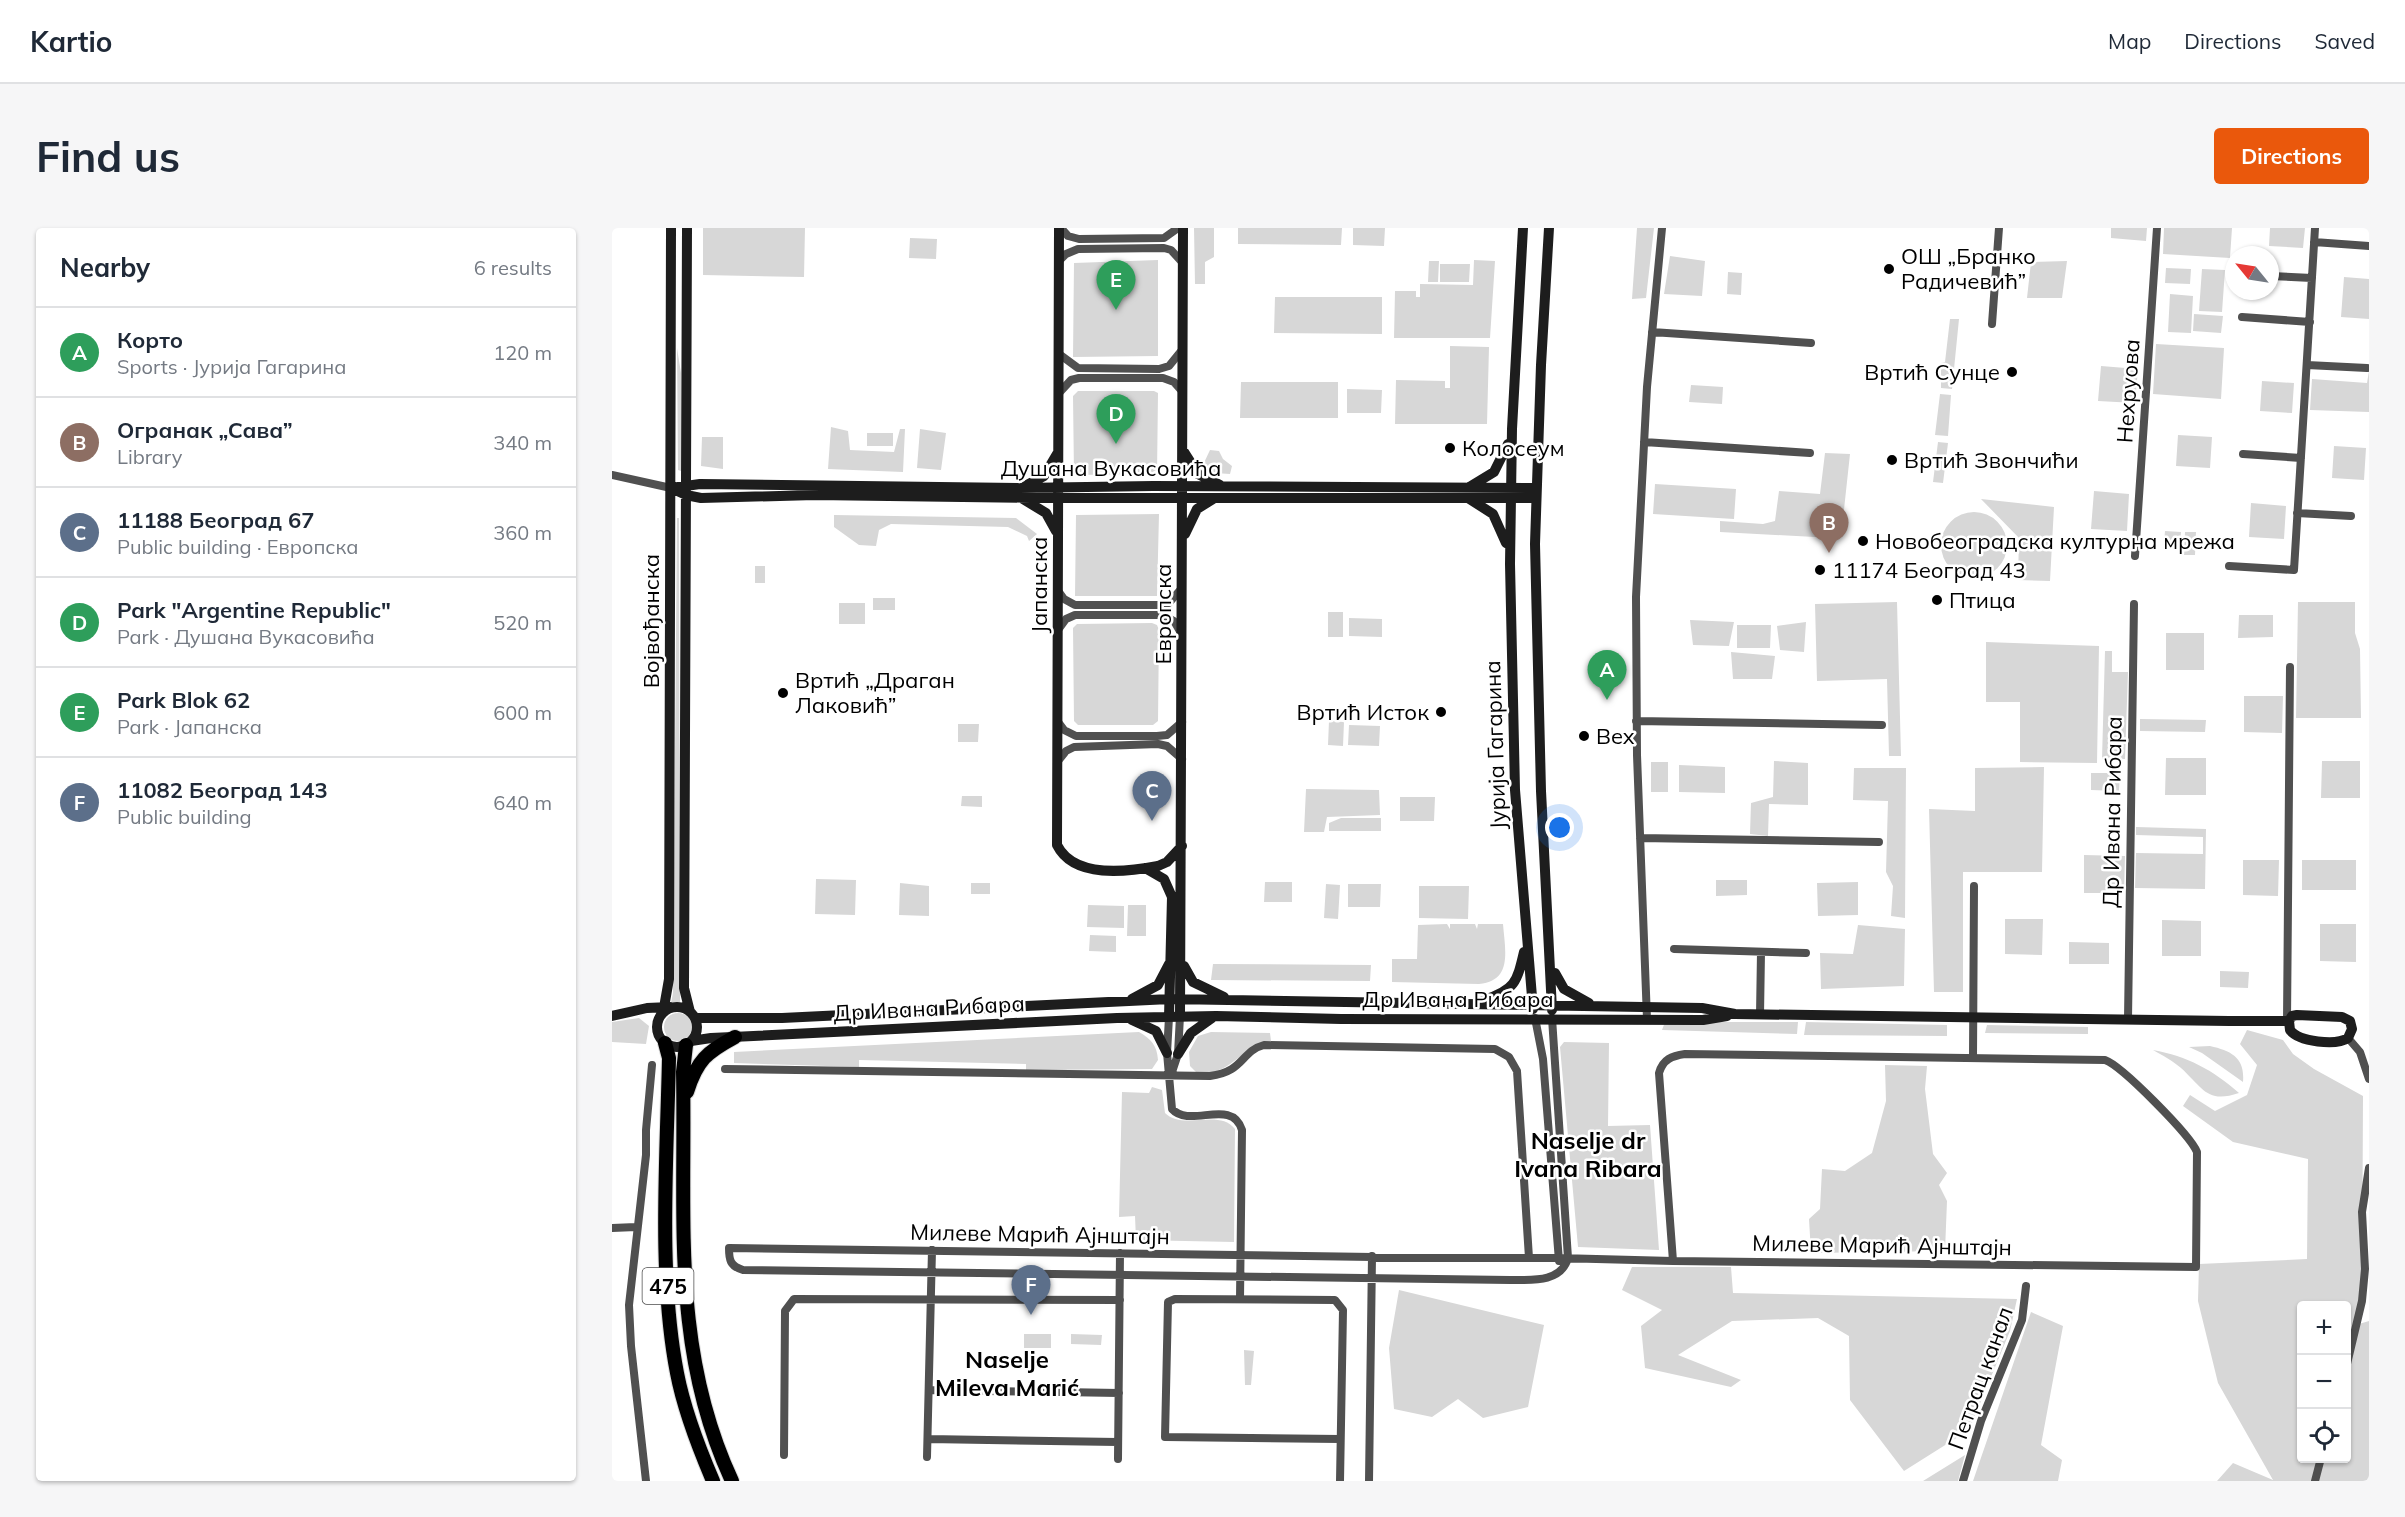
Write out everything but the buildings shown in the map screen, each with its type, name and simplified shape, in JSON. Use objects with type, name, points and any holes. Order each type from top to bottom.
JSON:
[{"type":"highway","points":[[684,1102],[691,1078],[705,1055],[719,1044],[735,1037]]},
{"type":"highway","name":"475","points":[[665,1043],[669,1058],[667,1267],[670,1326],[677,1373],[687,1415],[713,1481]]},
{"type":"highway","name":"475","points":[[688,1043],[683,1057],[685,1273],[688,1333],[705,1412],[732,1481]]},
{"type":"main road","name":"Војвођанска","points":[[668,1009],[671,228]]},
{"type":"main road","name":"Војвођанска","points":[[687,228],[684,988],[692,1015]]},
{"type":"main road","name":"Јапанска","points":[[1060,228],[1057,845],[1070,861],[1086,869],[1144,868],[1164,864],[1182,846]]},
{"type":"main road","name":"Европска","points":[[1175,999],[1182,846],[1183,228]]},
{"type":"main road","name":"Јурија Гагарина","points":[[1523,228],[1512,429],[1510,557],[1515,790],[1526,943],[1535,1018]]},
{"type":"main road","name":"Јурија Гагарина","points":[[1550,228],[1536,493],[1538,725],[1552,1018]]},
{"type":"main road","points":[[1510,557],[1497,519],[1464,492],[1494,472],[1504,456],[1512,429]]},
{"type":"main road","points":[[1182,540],[1197,509],[1222,492],[1198,474],[1183,449]]},
{"type":"main road","points":[[1058,538],[1046,513],[1020,493],[1044,476],[1059,452]]},
{"type":"main road","name":"Душана Вукасовића","points":[[671,488],[1020,493],[1536,493]]},
{"type":"main road","name":"Европска","points":[[1144,868],[1164,879],[1170,889],[1176,959]]},
{"type":"main road","points":[[1475,1002],[1503,993],[1513,985],[1519,975],[1526,943]]},
{"type":"main road","points":[[1120,1002],[1134,998],[1158,985],[1176,959],[1193,982],[1232,1000]]},
{"type":"main road","points":[[1551,963],[1564,989],[1580,1000],[1601,1006]]},
{"type":"main road","points":[[643,1009],[660,995],[669,979]]},
{"type":"main road","points":[[1175,999],[1175,1016]]},
{"type":"main road","name":"Др Ивана Рибара","points":[[692,1015],[782,1018],[1175,999],[1475,1002],[1702,1008],[1735,1014],[1760,1015],[2288,1021],[2292,1016],[2297,1015],[2342,1017],[2352,1024],[2348,1038]]},
{"type":"main road","points":[[612,1016],[643,1009],[668,1009],[692,1015],[696,1030],[688,1043],[676,1047],[665,1043],[659,1035],[657,1025],[643,1009]]},
{"type":"main road","points":[[657,1025],[668,1009]]},
{"type":"main road","name":"Др Ивана Рибара","points":[[688,1043],[735,1037],[1175,1016],[1703,1020],[1735,1014]]},
{"type":"main road","points":[[1117,1018],[1143,1023],[1155,1030],[1173,1053],[1195,1029],[1216,1016]]},
{"type":"main road","points":[[2288,1021],[2290,1030],[2296,1036],[2335,1042],[2348,1038]]},
{"type":"street","points":[[1060,228],[1068,236],[1079,238],[1164,238],[1174,234],[1178,228]]},
{"type":"street","points":[[1647,1019],[1636,721],[1636,597],[1644,442],[1662,228]]},
{"type":"street","points":[[1992,324],[1999,228]]},
{"type":"street","name":"Нехруова","points":[[2135,556],[2157,228]]},
{"type":"street","points":[[2229,567],[2294,570],[2315,228]]},
{"type":"street","points":[[2314,242],[2369,246]]},
{"type":"street","points":[[1059,261],[1074,249],[1158,248],[1171,250],[1182,261]]},
{"type":"street","points":[[2279,276],[2312,278]]},
{"type":"street","points":[[2242,316],[2310,322]]},
{"type":"street","points":[[1652,332],[1811,343]]},
{"type":"street","points":[[1059,354],[1078,368],[1159,369],[1174,362],[1183,348]]},
{"type":"street","points":[[2307,365],[2367,368]]},
{"type":"street","points":[[1059,393],[1071,380],[1079,378],[1163,378],[1174,382],[1183,393]]},
{"type":"street","points":[[1644,442],[1810,453]]},
{"type":"street","points":[[2243,454],[2301,458]]},
{"type":"street","points":[[612,475],[671,488]]},
{"type":"street","points":[[2297,513],[2351,516]]},
{"type":"street","points":[[1058,590],[1064,599],[1075,605],[1156,606],[1170,603],[1182,587]]},
{"type":"street","name":"Др Ивана Рибара","points":[[2128,1019],[2134,604]]},
{"type":"street","points":[[1058,630],[1066,619],[1075,615],[1162,615],[1171,619],[1182,634]]},
{"type":"street","points":[[2288,1021],[2290,667]]},
{"type":"street","points":[[1636,721],[1882,725]]},
{"type":"street","points":[[1058,722],[1064,730],[1076,736],[1167,735],[1182,722]]},
{"type":"street","points":[[1058,761],[1066,751],[1074,747],[1158,744],[1167,746],[1182,759]]},
{"type":"street","points":[[1640,838],[1879,842]]},
{"type":"street","points":[[1673,1261],[1659,1073],[1668,1059],[1685,1054],[1973,1058],[1974,886]]},
{"type":"street","points":[[1674,949],[1806,953]]},
{"type":"street","points":[[1760,1015],[1761,952]]},
{"type":"street","points":[[1175,1016],[1171,1104],[1176,1113],[1227,1114],[1240,1124],[1240,1299]]},
{"type":"street","name":"Јурија Гагарина","points":[[1535,1018],[1543,1059],[1558,1258]]},
{"type":"street","name":"Јурија Гагарина","points":[[1552,1018],[1568,1258]]},
{"type":"street","points":[[2348,1038],[2360,1052],[2369,1079]]},
{"type":"street","points":[[725,1069],[1171,1076],[1226,1073],[1237,1067],[1257,1047],[1264,1045],[1501,1051],[1512,1060],[1517,1071],[1528,1258]]},
{"type":"street","name":"Милеве Марић Ајнштајн","points":[[1564,1269],[1552,1276],[1516,1280],[743,1269],[733,1265],[729,1259],[729,1248],[2196,1267],[2197,1152],[2190,1140],[2118,1067],[2105,1060],[1973,1058]]},
{"type":"street","points":[[646,1481],[629,1320],[636,1227],[647,1151],[646,1130],[652,1065]]},
{"type":"street","points":[[2350,1355],[2359,1324],[2365,1245],[2362,1212],[2369,1168]]},
{"type":"street","points":[[612,1228],[636,1227]]},
{"type":"street","points":[[932,1250],[932,1272]]},
{"type":"street","points":[[1120,1253],[1120,1275]]},
{"type":"street","points":[[1369,1481],[1372,1257]]},
{"type":"street","points":[[1558,1258],[1564,1269]]},
{"type":"street","points":[[1564,1269],[1568,1258]]},
{"type":"street","name":"Милеве Марић Ајнштајн","points":[[927,1457],[932,1272]]},
{"type":"street","name":"Милеве Марић Ајнштајн","points":[[1118,1459],[1120,1275]]},
{"type":"street","name":"Петрац канал","points":[[1963,1481],[1981,1421],[2022,1320],[2026,1286]]},
{"type":"street","points":[[784,1455],[785,1311],[790,1301],[800,1298],[1120,1300]]},
{"type":"street","points":[[1340,1439],[1165,1437],[1166,1305],[1175,1299],[1335,1300],[1341,1304],[1343,1310],[1340,1481]]},
{"type":"street","points":[[929,1390],[1119,1393]]},
{"type":"street","points":[[928,1439],[1118,1442]]},
{"type":"street","points":[[2316,1481],[2321,1463]]},
{"type":"shaded area","points":[[703,228],[805,228],[804,277],[703,275]]},
{"type":"shaded area","points":[[1194,228],[1214,228],[1214,257],[1205,262],[1205,284],[1195,284]]},
{"type":"shaded area","points":[[1238,228],[1342,228],[1341,245],[1238,244]]},
{"type":"shaded area","points":[[1353,228],[1385,228],[1384,246],[1353,245]]},
{"type":"shaded area","points":[[1637,228],[1654,228],[1646,298],[1632,299]]},
{"type":"shaded area","points":[[2111,228],[2147,228],[2146,241],[2111,238]]},
{"type":"shaded area","points":[[2164,228],[2232,228],[2231,246],[2225,246],[2225,258],[2163,254]]},
{"type":"shaded area","points":[[2270,228],[2305,228],[2303,248],[2269,246]]},
{"type":"shaded area","points":[[910,238],[937,239],[936,259],[909,258]]},
{"type":"shaded area","points":[[1670,256],[1705,261],[1702,296],[1664,294]]},
{"type":"shaded area","points":[[1158,260],[1158,356],[1073,357],[1074,263]]},
{"type":"shaded area","points":[[1474,260],[1495,261],[1490,338],[1394,338],[1395,291],[1416,291],[1416,297],[1420,297],[1420,284],[1473,285]]},
{"type":"shaded area","points":[[1429,261],[1439,261],[1438,282],[1428,282]]},
{"type":"shaded area","points":[[2067,261],[2062,298],[2027,298],[2031,262]]},
{"type":"shaded area","points":[[1440,264],[1470,264],[1469,282],[1440,282]]},
{"type":"shaded area","points":[[2166,268],[2191,269],[2190,284],[2165,283]]},
{"type":"shaded area","points":[[2202,269],[2225,270],[2222,312],[2199,311]]},
{"type":"shaded area","points":[[1728,272],[1742,273],[1741,295],[1727,294]]},
{"type":"shaded area","points":[[2344,277],[2369,279],[2369,319],[2341,317]]},
{"type":"shaded area","points":[[2170,294],[2193,296],[2191,333],[2168,332]]},
{"type":"shaded area","points":[[1275,297],[1382,297],[1382,334],[1274,333]]},
{"type":"shaded area","points":[[2194,314],[2223,316],[2221,333],[2193,331]]},
{"type":"shaded area","points":[[1950,319],[1959,319],[1952,389],[1941,388],[1941,363],[1945,362]]},
{"type":"shaded area","points":[[2156,344],[2224,348],[2221,399],[2153,394]]},
{"type":"shaded area","points":[[1450,346],[1489,347],[1487,424],[1395,424],[1396,380],[1445,381],[1445,388],[1450,388]]},
{"type":"shaded area","points":[[677,348],[681,373],[681,471],[678,470]]},
{"type":"shaded area","points":[[2101,366],[2138,369],[2135,403],[2098,401]]},
{"type":"shaded area","points":[[2369,371],[2369,412],[2310,410],[2312,379],[2367,383]]},
{"type":"shaded area","points":[[2262,381],[2294,383],[2292,413],[2260,411]]},
{"type":"shaded area","points":[[1241,382],[1338,382],[1338,418],[1240,418]]},
{"type":"shaded area","points":[[1691,385],[1723,387],[1722,404],[1689,402]]},
{"type":"shaded area","points":[[1347,389],[1382,390],[1381,413],[1347,413]]},
{"type":"shaded area","points":[[1078,391],[1154,391],[1158,393],[1157,474],[1074,475],[1073,396]]},
{"type":"shaded area","points":[[1940,394],[1951,395],[1948,436],[1935,435]]},
{"type":"shaded area","points":[[831,427],[848,431],[850,450],[894,452],[900,429],[905,429],[903,472],[828,469]]},
{"type":"shaded area","points":[[920,429],[946,433],[941,470],[917,468]]},
{"type":"shaded area","points":[[867,433],[893,433],[893,446],[867,446]]},
{"type":"shaded area","points":[[2178,435],[2212,437],[2210,468],[2176,466]]},
{"type":"shaded area","points":[[702,437],[723,437],[723,469],[701,466]]},
{"type":"shaded area","points":[[1938,442],[1948,443],[1943,483],[1933,482]]},
{"type":"shaded area","points":[[2334,446],[2366,448],[2364,480],[2332,478]]},
{"type":"shaded area","points":[[1210,450],[1219,451],[1223,459],[1232,466],[1230,474],[1215,473],[1202,467]]},
{"type":"shaded area","points":[[1825,453],[1850,454],[1842,528],[1836,527],[1833,538],[1720,532],[1720,521],[1763,524],[1775,521],[1779,491],[1820,494]]},
{"type":"shaded area","points":[[1655,484],[1736,489],[1734,519],[1653,514]]},
{"type":"shaded area","points":[[2094,491],[2129,494],[2127,531],[2091,529]]},
{"type":"shaded area","points":[[1981,499],[2054,507],[2050,581],[2018,580],[2019,538]]},
{"type":"shaded area","points":[[2251,503],[2286,506],[2284,539],[2249,537]]},
{"type":"shaded area","points":[[1974,512],[1987,515],[1997,522],[2004,532],[2007,545],[2004,558],[1997,568],[1987,575],[1974,578],[1961,575],[1951,568],[1944,558],[1941,545],[1944,532],[1951,522],[1961,515]]},
{"type":"shaded area","points":[[1159,514],[1157,596],[1075,596],[1076,515]]},
{"type":"shaded area","points":[[834,515],[1016,518],[1037,534],[1029,541],[1027,536],[1008,527],[891,524],[879,530],[876,546],[859,545],[834,527]]},
{"type":"shaded area","points":[[677,518],[679,518],[680,1003],[671,1003],[673,993]]},
{"type":"shaded area","points":[[2165,531],[2181,532],[2180,546],[2164,545]]},
{"type":"shaded area","points":[[2185,532],[2196,532],[2195,555],[2184,555]]},
{"type":"shaded area","points":[[755,566],[765,566],[765,583],[755,583]]},
{"type":"shaded area","points":[[873,598],[895,598],[895,610],[873,610]]},
{"type":"shaded area","points":[[1897,602],[1901,756],[1889,756],[1887,679],[1817,681],[1815,604]]},
{"type":"shaded area","points":[[2298,602],[2355,602],[2355,633],[2360,649],[2361,718],[2296,718]]},
{"type":"shaded area","points":[[839,603],[865,603],[865,624],[839,624]]},
{"type":"shaded area","points":[[1328,612],[1343,612],[1343,637],[1328,637]]},
{"type":"shaded area","points":[[2239,615],[2273,615],[2273,637],[2238,638]]},
{"type":"shaded area","points":[[1349,618],[1382,619],[1382,637],[1349,636]]},
{"type":"shaded area","points":[[1690,620],[1734,622],[1729,646],[1693,645]]},
{"type":"shaded area","points":[[1806,622],[1804,652],[1780,650],[1777,626]]},
{"type":"shaded area","points":[[1152,623],[1157,625],[1159,630],[1158,721],[1153,725],[1078,725],[1074,721],[1073,628],[1077,624]]},
{"type":"shaded area","points":[[1737,625],[1771,625],[1770,648],[1737,648]]},
{"type":"shaded area","points":[[2166,633],[2204,633],[2204,670],[2166,670]]},
{"type":"shaded area","points":[[1986,642],[2099,646],[2097,763],[2020,762],[2020,702],[1986,702]]},
{"type":"shaded area","points":[[2105,651],[2112,651],[2112,672],[2128,672],[2125,759],[2102,759]]},
{"type":"shaded area","points":[[1731,652],[1775,656],[1772,679],[1733,679]]},
{"type":"shaded area","points":[[2244,696],[2283,696],[2282,733],[2244,732]]},
{"type":"shaded area","points":[[2140,719],[2206,720],[2205,732],[2140,731]]},
{"type":"shaded area","points":[[1329,721],[1344,722],[1343,746],[1328,745]]},
{"type":"shaded area","points":[[958,724],[979,724],[978,742],[958,742]]},
{"type":"shaded area","points":[[1349,725],[1380,726],[1379,746],[1348,745]]},
{"type":"shaded area","points":[[2166,758],[2206,758],[2206,795],[2165,795]]},
{"type":"shaded area","points":[[1774,761],[1808,763],[1808,805],[1769,804],[1768,836],[1750,834],[1751,803],[1773,797]]},
{"type":"shaded area","points":[[2322,761],[2360,761],[2360,798],[2321,798]]},
{"type":"shaded area","points":[[1651,762],[1668,762],[1668,792],[1651,792]]},
{"type":"shaded area","points":[[1679,765],[1725,767],[1725,793],[1679,792]]},
{"type":"shaded area","points":[[2044,767],[2042,872],[1963,872],[1963,992],[1934,992],[1929,809],[1975,811],[1975,768]]},
{"type":"shaded area","points":[[1854,768],[1906,768],[1905,918],[1891,916],[1893,886],[1886,872],[1888,801],[1853,800]]},
{"type":"shaded area","points":[[2091,773],[2120,773],[2119,791],[2091,790]]},
{"type":"shaded area","points":[[1306,789],[1379,790],[1380,815],[1327,817],[1324,832],[1304,832]]},
{"type":"shaded area","points":[[962,796],[982,796],[982,807],[961,806]]},
{"type":"shaded area","points":[[1400,797],[1435,797],[1434,821],[1400,821]]},
{"type":"shaded area","points":[[1341,818],[1381,818],[1381,831],[1329,831],[1329,823]]},
{"type":"shaded area","points":[[2136,827],[2206,829],[2205,889],[2135,888],[2136,853],[2203,854],[2203,837],[2136,835]]},
{"type":"shaded area","points":[[2084,855],[2125,856],[2124,893],[2084,893]]},
{"type":"shaded area","points":[[2243,860],[2279,860],[2278,896],[2243,895]]},
{"type":"shaded area","points":[[2302,860],[2356,860],[2356,890],[2302,890]]},
{"type":"shaded area","points":[[816,879],[856,880],[855,915],[815,914]]},
{"type":"shaded area","points":[[1716,880],[1747,880],[1747,895],[1716,896]]},
{"type":"shaded area","points":[[1265,882],[1292,882],[1292,902],[1264,902]]},
{"type":"shaded area","points":[[1858,882],[1858,915],[1818,916],[1817,883]]},
{"type":"shaded area","points":[[900,883],[929,886],[929,916],[899,915]]},
{"type":"shaded area","points":[[971,883],[990,883],[990,894],[971,894]]},
{"type":"shaded area","points":[[1326,884],[1340,885],[1338,919],[1324,918]]},
{"type":"shaded area","points":[[1348,884],[1381,884],[1380,907],[1348,907]]},
{"type":"shaded area","points":[[1419,886],[1469,886],[1468,919],[1419,918]]},
{"type":"shaded area","points":[[1088,905],[1124,906],[1124,928],[1087,927]]},
{"type":"shaded area","points":[[1128,905],[1146,905],[1146,936],[1127,936]]},
{"type":"shaded area","points":[[2005,919],[2043,919],[2042,955],[2005,954]]},
{"type":"shaded area","points":[[2162,920],[2201,921],[2201,956],[2162,956]]},
{"type":"shaded area","points":[[1447,924],[1450,929],[1450,924],[1475,924],[1477,929],[1478,924],[1503,924],[1504,963],[1497,977],[1490,982],[1479,984],[1392,982],[1392,959],[1417,959],[1418,925]]},
{"type":"shaded area","points":[[2320,924],[2356,924],[2356,962],[2320,961]]},
{"type":"shaded area","points":[[1858,925],[1905,929],[1904,986],[1821,989],[1820,953],[1853,954]]},
{"type":"shaded area","points":[[1090,935],[1116,936],[1116,952],[1089,951]]},
{"type":"shaded area","points":[[2069,942],[2109,943],[2109,964],[2069,964]]},
{"type":"shaded area","points":[[1213,964],[1371,965],[1370,981],[1211,980]]},
{"type":"shaded area","points":[[2220,971],[2249,972],[2248,988],[2220,987]]},
{"type":"shaded area","points":[[678,1013],[688,1017],[692,1027],[688,1037],[678,1041],[668,1037],[664,1027],[668,1017]]},
{"type":"shaded area","points":[[639,1018],[649,1026],[646,1044],[612,1042],[612,1022]]},
{"type":"shaded area","points":[[1665,1022],[1798,1022],[1797,1034],[1662,1030]]},
{"type":"shaded area","points":[[1806,1022],[1947,1025],[1947,1036],[1804,1035]]},
{"type":"shaded area","points":[[1987,1025],[2088,1027],[2088,1034],[1985,1033]]},
{"type":"shaded area","points":[[2247,1030],[2283,1040],[2293,1054],[2314,1069],[2363,1096],[2362,1301],[2351,1342],[2351,1301],[2297,1301],[2297,1463],[2318,1463],[2312,1481],[2217,1481],[2233,1463],[2273,1480],[2218,1383],[2198,1301],[2199,1264],[2307,1259],[2308,1159],[2233,1142],[2183,1106],[2190,1095],[2215,1111],[2247,1095],[2257,1065],[2240,1044]]},
{"type":"shaded area","points":[[1139,1032],[1155,1046],[1158,1060],[1152,1069],[1026,1070],[1026,1064],[859,1060],[859,1067],[734,1063],[734,1052]]},
{"type":"shaded area","points":[[1211,1032],[1270,1033],[1271,1041],[1252,1049],[1218,1071],[1196,1072],[1190,1066],[1189,1052],[1198,1036]]},
{"type":"shaded area","points":[[1564,1042],[1609,1043],[1608,1126],[1650,1125],[1659,1250],[1578,1247],[1560,1047]]},
{"type":"shaded area","points":[[2210,1046],[2225,1050],[2236,1057],[2242,1067],[2243,1082],[2202,1053],[2189,1047]]},
{"type":"shaded area","points":[[2153,1050],[2199,1065],[2239,1093],[2220,1097],[2206,1092],[2178,1065]]},
{"type":"shaded area","points":[[1885,1065],[1927,1066],[1925,1089],[1933,1154],[1947,1173],[1939,1185],[1947,1201],[1945,1251],[1811,1253],[1809,1219],[1820,1209],[1822,1169],[1845,1171],[1872,1153],[1886,1101]]},
{"type":"shaded area","points":[[1152,1087],[1162,1090],[1165,1113],[1173,1118],[1220,1120],[1235,1129],[1234,1242],[1136,1240],[1135,1216],[1119,1217],[1122,1092],[1149,1093]]},
{"type":"shaded area","points":[[1632,1267],[1731,1267],[1733,1293],[2017,1299],[2010,1331],[1969,1430],[1904,1471],[1850,1400],[1849,1336],[1818,1318],[1732,1321],[1678,1355],[1741,1380],[1731,1387],[1645,1368],[1641,1326],[1662,1310],[1622,1290]]},
{"type":"shaded area","points":[[1399,1290],[1544,1325],[1528,1407],[1483,1418],[1458,1399],[1432,1417],[1394,1409],[1389,1348]]},
{"type":"shaded area","points":[[2031,1312],[2063,1326],[2041,1445],[2062,1460],[2058,1481],[1973,1481]]},
{"type":"shaded area","points":[[2369,1321],[2369,1481],[2317,1481],[2322,1463],[2351,1463],[2351,1354],[2359,1324]]},
{"type":"shaded area","points":[[1024,1334],[1051,1334],[1051,1348],[1024,1348]]},
{"type":"shaded area","points":[[1071,1334],[1102,1335],[1101,1345],[1071,1344]]},
{"type":"shaded area","points":[[1244,1350],[1254,1351],[1251,1385],[1245,1385]]},
{"type":"shaded area","points":[[1965,1455],[1958,1481],[1923,1481]]},
{"type":"place","name":"ОШ „Бранко Радичевић”","points":[[1889,269]]},
{"type":"place","name":"Park Blok 62","points":[[1116,310]]},
{"type":"place","name":"Вртић Сунце","points":[[2012,372]]},
{"type":"place","name":"Park \"Argentine Republic\"","points":[[1116,444]]},
{"type":"place","name":"Колосеум","points":[[1450,448]]},
{"type":"place","name":"Вртић Звончићи","points":[[1892,460]]},
{"type":"place","name":"Новобеоградска културна мрежа","points":[[1863,541]]},
{"type":"place","name":"Огранак „Сава”","points":[[1829,553]]},
{"type":"place","name":"11174 Београд 43","points":[[1820,570]]},
{"type":"place","name":"Птица","points":[[1937,600]]},
{"type":"place","name":"Вртић „Драган Лаковић”","points":[[783,693]]},
{"type":"place","name":"Корто","points":[[1607,700]]},
{"type":"place","name":"Вртић Исток","points":[[1441,712]]},
{"type":"place","name":"Bex","points":[[1584,736]]},
{"type":"place","name":"11188 Београд 67","points":[[1152,821]]},
{"type":"place","name":"11082 Београд 143","points":[[1031,1315]]},
{"type":"district","name":"Naselje dr Ivana Ribara","points":[[1588,1154]]},
{"type":"district","name":"Naselje Mileva Marić","points":[[1007,1373]]}]
